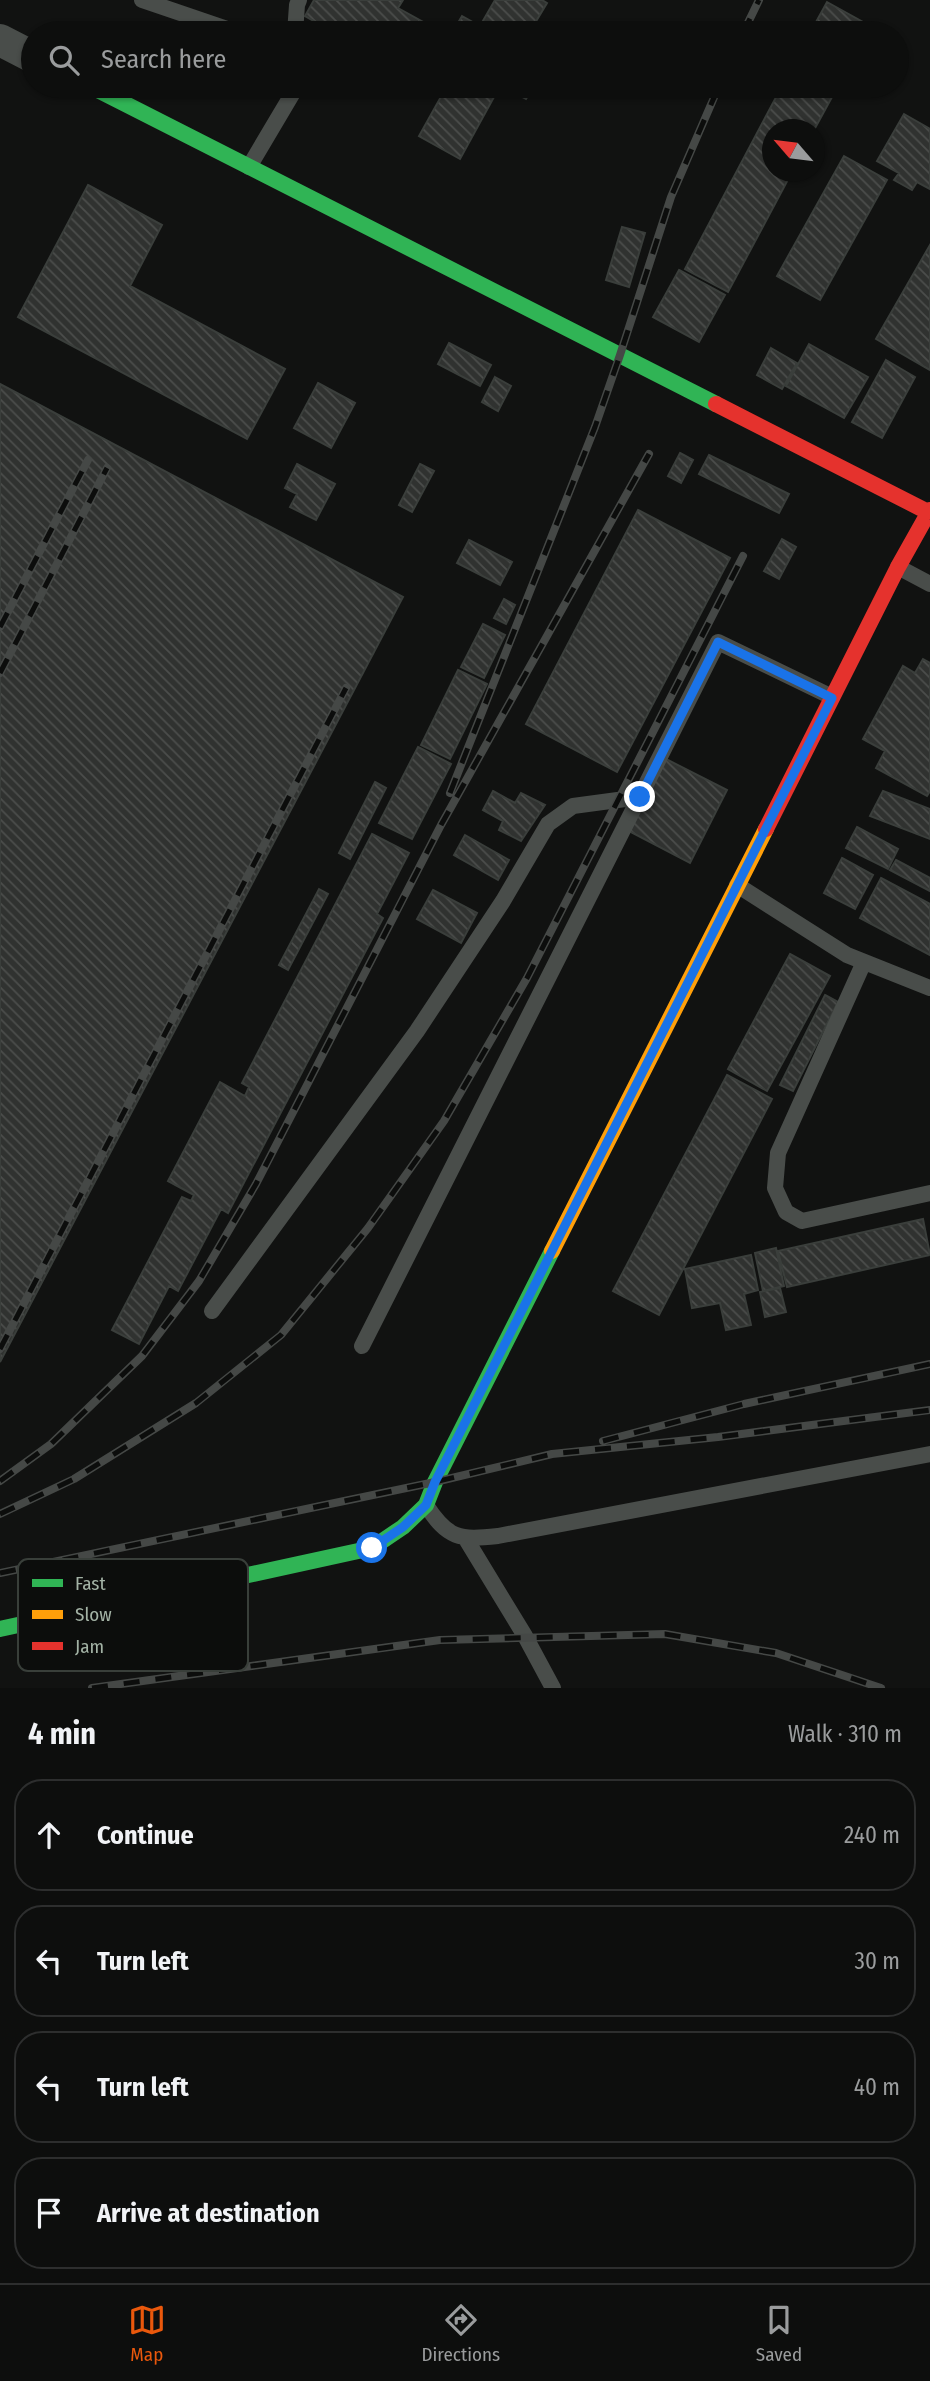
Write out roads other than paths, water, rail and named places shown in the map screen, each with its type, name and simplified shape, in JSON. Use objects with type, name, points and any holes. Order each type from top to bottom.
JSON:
[{"type":"street","points":[[0,40],[21,51]]},
{"type":"street","points":[[114,98],[929,511],[737,885],[435,1482],[426,1505],[403,1527],[372,1548],[248,1575]]},
{"type":"street","points":[[0,1629],[18,1625]]},
{"type":"lane","points":[[142,0],[204,21]]},
{"type":"lane","points":[[295,21],[296,5],[299,0]]},
{"type":"lane","points":[[249,167],[290,98]]},
{"type":"lane","points":[[898,567],[930,584]]},
{"type":"lane","points":[[362,1346],[718,642],[832,698]]},
{"type":"lane","points":[[212,1311],[417,1031],[503,901],[548,824],[573,806],[640,797]]},
{"type":"lane","points":[[737,885],[847,955],[930,988]]},
{"type":"lane","points":[[864,962],[778,1153],[775,1188],[786,1212],[802,1222],[930,1193]]},
{"type":"lane","points":[[466,1539],[512,1534],[930,1454]]},
{"type":"lane","points":[[426,1505],[439,1525],[466,1539],[553,1688]]},
{"type":"railway","points":[[749,21],[759,0]]},
{"type":"railway","points":[[450,793],[595,427],[671,197],[714,98]]},
{"type":"railway","points":[[0,1481],[51,1444],[142,1356],[199,1281],[256,1184],[441,825],[649,454]]},
{"type":"railway","points":[[0,627],[88,460]]},
{"type":"railway","points":[[0,673],[107,468]]},
{"type":"railway","points":[[0,1514],[74,1479],[196,1403],[281,1335],[368,1228],[444,1121],[527,978],[743,556]]},
{"type":"railway","points":[[0,1349],[346,688]]},
{"type":"railway","points":[[603,1441],[744,1404],[930,1364]]},
{"type":"railway","points":[[67,1559],[435,1482],[552,1454],[718,1437],[930,1410]]},
{"type":"railway","points":[[0,1573],[18,1569]]},
{"type":"railway","points":[[248,1666],[440,1640],[665,1634],[776,1653],[881,1688]]},
{"type":"railway","points":[[92,1688],[215,1671]]}]
